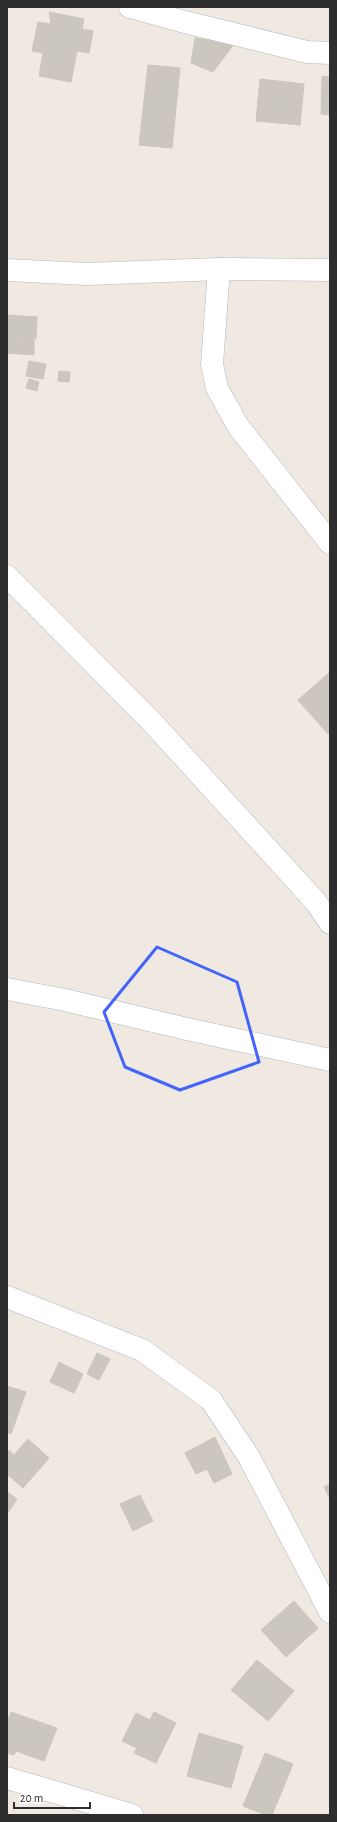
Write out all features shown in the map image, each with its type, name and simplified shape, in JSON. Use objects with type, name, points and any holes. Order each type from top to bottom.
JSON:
[{"type":"street","points":[[130,7],[180,21],[307,52],[330,53]]},
{"type":"street","points":[[7,270],[87,274],[219,270],[330,270]]},
{"type":"street","points":[[219,270],[212,364],[218,388],[238,426],[328,534]]},
{"type":"street","points":[[7,576],[152,721],[316,902],[330,922]]},
{"type":"street","points":[[7,989],[65,1000],[187,1029],[330,1060]]},
{"type":"street","points":[[7,1297],[142,1350],[211,1400],[249,1457],[330,1612]]},
{"type":"street","points":[[7,1778],[132,1815]]},
{"type":"highlighted area","points":[[157,947],[237,982],[259,1062],[180,1090],[125,1067],[104,1012]]},
{"type":"building","points":[[49,12],[84,19],[82,29],[93,31],[89,53],[77,51],[71,82],[39,76],[43,53],[32,51],[38,22],[51,24]]},
{"type":"building","points":[[195,38],[234,44],[213,72],[191,63]]},
{"type":"building","points":[[148,65],[180,68],[172,148],[139,145]]},
{"type":"building","points":[[322,76],[330,77],[330,115],[321,114]]},
{"type":"building","points":[[260,79],[304,84],[300,125],[256,121]]},
{"type":"building","points":[[7,315],[37,317],[36,339],[7,337]]},
{"type":"building","points":[[7,338],[34,340],[34,355],[7,353]]},
{"type":"building","points":[[29,361],[46,364],[43,379],[26,376]]},
{"type":"building","points":[[59,371],[70,372],[69,382],[58,381]]},
{"type":"building","points":[[29,379],[39,382],[37,391],[26,388]]},
{"type":"building","points":[[330,672],[330,732],[328,734],[298,700]]},
{"type":"building","points":[[97,1353],[110,1359],[99,1380],[87,1374]]},
{"type":"building","points":[[59,1362],[83,1374],[74,1393],[50,1382]]},
{"type":"building","points":[[7,1386],[26,1392],[11,1434],[7,1432]]},
{"type":"building","points":[[215,1437],[232,1474],[214,1483],[207,1469],[196,1474],[185,1453]]},
{"type":"building","points":[[28,1439],[49,1458],[23,1488],[7,1474],[7,1452],[9,1450],[14,1455]]},
{"type":"building","points":[[330,1484],[330,1499],[324,1487]]},
{"type":"building","points":[[7,1492],[17,1499],[7,1514]]},
{"type":"building","points":[[140,1495],[153,1521],[133,1531],[120,1504]]},
{"type":"building","points":[[294,1601],[318,1628],[286,1657],[261,1630]]},
{"type":"building","points":[[257,1660],[294,1691],[268,1721],[231,1690]]},
{"type":"building","points":[[11,1712],[57,1728],[44,1761],[16,1751],[14,1755],[7,1753],[7,1723]]},
{"type":"building","points":[[154,1712],[176,1723],[156,1763],[134,1753],[137,1748],[122,1741],[136,1713],[150,1720]]},
{"type":"building","points":[[199,1733],[243,1746],[231,1788],[187,1776]]},
{"type":"building","points":[[265,1753],[293,1764],[272,1815],[266,1815],[243,1806]]}]
